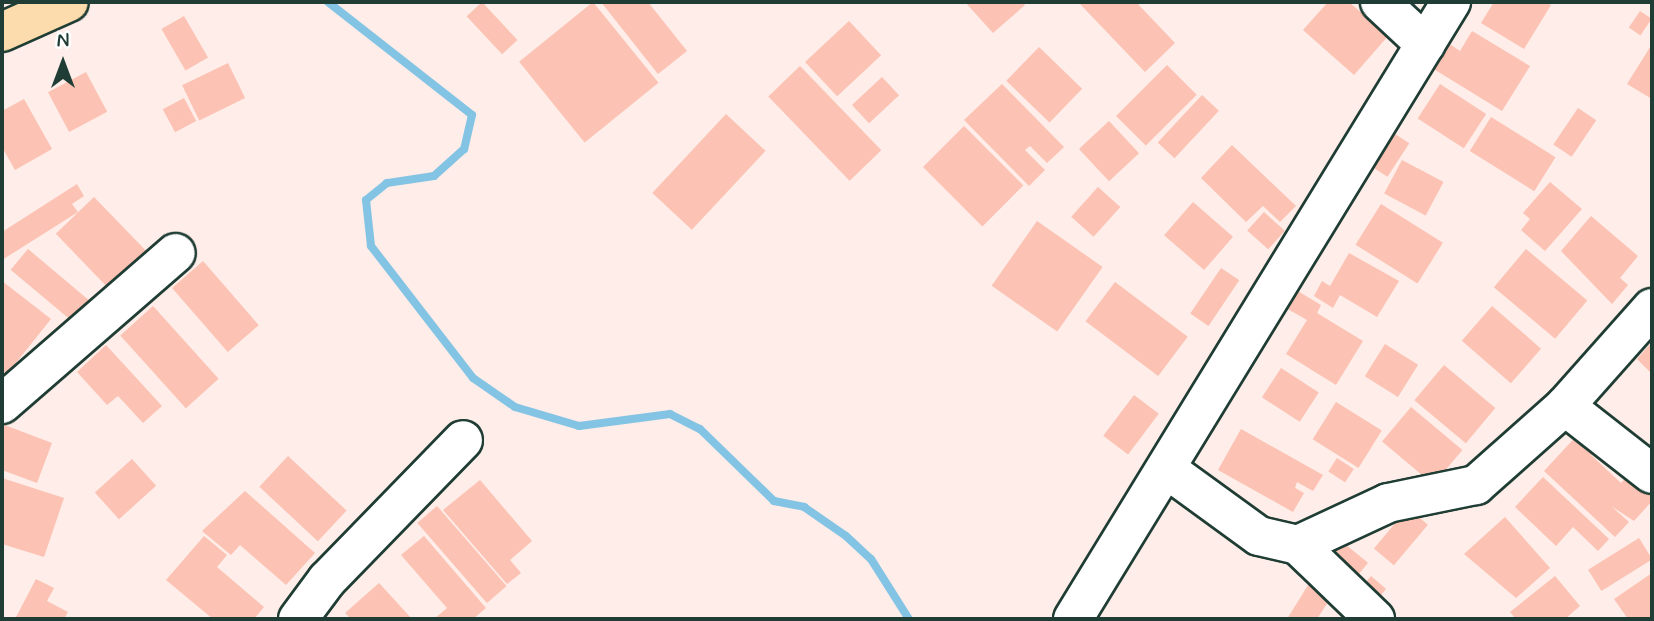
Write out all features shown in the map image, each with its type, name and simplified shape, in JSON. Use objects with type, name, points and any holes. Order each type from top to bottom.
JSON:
[{"type":"main road","points":[[2,33],[69,2]]},
{"type":"street","points":[[1380,2],[1425,44]]},
{"type":"street","points":[[1073,619],[1168,470],[1451,2]]},
{"type":"street","points":[[2,404],[176,253]]},
{"type":"street","points":[[1298,545],[1388,503],[1476,485],[1565,405],[1652,308]]},
{"type":"street","points":[[1565,405],[1652,474]]},
{"type":"street","points":[[298,619],[327,580],[463,440]]},
{"type":"street","points":[[1168,470],[1259,536],[1298,545],[1376,619]]},
{"type":"building","points":[[482,2],[517,40],[502,54],[467,16]]},
{"type":"building","points":[[593,2],[658,83],[585,143],[519,62]]},
{"type":"building","points":[[601,2],[648,2],[687,51],[658,74]]},
{"type":"building","points":[[965,2],[1022,2],[1025,5],[993,33]]},
{"type":"building","points":[[1136,2],[1175,43],[1145,72],[1080,4]]},
{"type":"building","points":[[1328,2],[1349,2],[1388,36],[1354,75],[1303,30]]},
{"type":"building","points":[[1494,2],[1546,2],[1551,5],[1524,49],[1481,23]]},
{"type":"building","points":[[1640,11],[1652,19],[1640,35],[1629,28]]},
{"type":"building","points":[[184,16],[208,58],[185,71],[161,29]]},
{"type":"building","points":[[849,21],[881,55],[837,96],[805,62]]},
{"type":"building","points":[[1472,31],[1530,66],[1502,111],[1432,68],[1448,43],[1460,51]]},
{"type":"building","points":[[1652,44],[1652,99],[1627,84]]},
{"type":"building","points":[[1039,47],[1082,89],[1050,122],[1006,81]]},
{"type":"building","points":[[228,63],[245,98],[199,120],[182,85]]},
{"type":"building","points":[[1167,65],[1197,95],[1146,146],[1116,116]]},
{"type":"building","points":[[800,66],[881,150],[850,181],[768,97]]},
{"type":"building","points":[[86,72],[107,112],[69,132],[48,92]]},
{"type":"building","points":[[882,77],[899,95],[869,123],[852,105]]},
{"type":"building","points":[[1002,84],[1064,147],[1047,163],[1030,146],[1025,150],[1045,170],[1029,186],[964,120]]},
{"type":"building","points":[[1440,84],[1486,114],[1464,148],[1418,118]]},
{"type":"building","points":[[1202,95],[1219,111],[1174,158],[1158,143]]},
{"type":"building","points":[[184,98],[196,121],[175,132],[163,109]]},
{"type":"building","points":[[24,99],[52,149],[15,170],[2,147],[2,111]]},
{"type":"building","points":[[1578,108],[1596,120],[1572,157],[1553,144]]},
{"type":"building","points":[[726,114],[765,151],[692,230],[652,193]]},
{"type":"building","points":[[1491,117],[1555,157],[1534,191],[1470,151]]},
{"type":"building","points":[[1109,121],[1139,153],[1109,181],[1079,149]]},
{"type":"building","points":[[964,126],[1023,185],[982,226],[923,167]]},
{"type":"building","points":[[1395,134],[1409,143],[1387,177],[1373,168]]},
{"type":"building","points":[[1232,145],[1296,206],[1280,222],[1263,206],[1246,222],[1201,178]]},
{"type":"building","points":[[1402,160],[1443,182],[1426,216],[1384,194]]},
{"type":"building","points":[[1550,182],[1582,209],[1545,251],[1521,230],[1530,219],[1523,213]]},
{"type":"building","points":[[77,184],[84,196],[72,204],[78,212],[2,260],[2,232]]},
{"type":"building","points":[[1098,187],[1120,207],[1094,237],[1071,217]]},
{"type":"building","points":[[94,197],[152,257],[114,294],[56,234]]},
{"type":"building","points":[[1193,202],[1233,237],[1204,270],[1164,235]]},
{"type":"building","points":[[1381,204],[1443,243],[1417,283],[1356,245]]},
{"type":"building","points":[[1264,212],[1285,231],[1268,249],[1247,231]]},
{"type":"building","points":[[1591,216],[1638,256],[1620,278],[1628,285],[1612,304],[1561,251]]},
{"type":"building","points":[[1037,221],[1103,267],[1057,332],[992,286]]},
{"type":"building","points":[[28,249],[93,304],[76,324],[11,270]]},
{"type":"building","points":[[1526,249],[1587,300],[1555,339],[1494,287]]},
{"type":"building","points":[[1349,253],[1399,281],[1377,317],[1340,295],[1333,308],[1314,296],[1322,281],[1330,286]]},
{"type":"building","points":[[203,261],[259,325],[228,352],[172,288]]},
{"type":"building","points":[[1221,268],[1239,280],[1208,326],[1190,314]]},
{"type":"building","points":[[2,281],[51,319],[7,374],[2,370]]},
{"type":"building","points":[[1115,282],[1188,337],[1158,376],[1086,321]]},
{"type":"building","points":[[1296,290],[1321,305],[1317,313],[1363,341],[1336,385],[1286,354],[1307,320],[1286,308]]},
{"type":"building","points":[[153,306],[219,379],[186,408],[120,335]]},
{"type":"building","points":[[1492,306],[1541,349],[1511,383],[1462,341]]},
{"type":"building","points":[[1652,342],[1652,374],[1637,359]]},
{"type":"building","points":[[1385,344],[1418,365],[1398,397],[1365,376]]},
{"type":"building","points":[[106,345],[162,406],[143,423],[118,396],[107,405],[77,372]]},
{"type":"building","points":[[1444,365],[1495,408],[1466,443],[1414,400]]},
{"type":"building","points":[[1281,368],[1319,393],[1300,422],[1262,397]]},
{"type":"building","points":[[1134,395],[1159,414],[1128,454],[1103,436]]},
{"type":"building","points":[[1336,402],[1382,431],[1358,468],[1313,439]]},
{"type":"building","points":[[1411,407],[1462,450],[1433,485],[1382,441]]},
{"type":"building","points":[[2,424],[52,443],[37,483],[2,470]]},
{"type":"building","points":[[1241,429],[1323,475],[1313,491],[1297,482],[1295,488],[1304,493],[1293,512],[1218,470]]},
{"type":"building","points":[[1582,430],[1599,447],[1591,455],[1621,483],[1635,468],[1652,484],[1652,501],[1634,521],[1611,506],[1629,522],[1615,537],[1544,471]]},
{"type":"building","points":[[288,456],[347,511],[318,541],[259,487]]},
{"type":"building","points":[[1337,458],[1354,469],[1345,482],[1328,471]]},
{"type":"building","points":[[132,459],[156,486],[119,519],[95,492]]},
{"type":"building","points":[[1543,477],[1609,539],[1598,551],[1573,527],[1556,546],[1515,507]]},
{"type":"building","points":[[2,478],[64,498],[44,557],[2,544]]},
{"type":"building","points":[[480,480],[532,541],[510,560],[521,573],[507,584],[443,510]]},
{"type":"building","points":[[245,491],[315,553],[286,585],[240,545],[231,555],[202,531]]},
{"type":"building","points":[[437,506],[507,586],[487,603],[417,523]]},
{"type":"building","points":[[1408,508],[1428,525],[1394,565],[1374,549]]},
{"type":"building","points":[[1505,517],[1550,568],[1516,598],[1464,554]]},
{"type":"building","points":[[204,536],[227,555],[217,567],[264,607],[254,619],[213,619],[166,580]]},
{"type":"building","points":[[424,536],[486,608],[473,619],[434,619],[447,608],[401,555]]},
{"type":"building","points":[[1639,538],[1652,559],[1601,591],[1588,570]]},
{"type":"building","points":[[1340,540],[1368,563],[1357,577],[1329,554]]},
{"type":"building","points":[[1652,573],[1652,619],[1628,619],[1614,599]]},
{"type":"building","points":[[1371,576],[1386,589],[1374,603],[1359,590]]},
{"type":"building","points":[[1555,576],[1580,606],[1565,619],[1516,619],[1510,612]]},
{"type":"building","points":[[36,579],[54,588],[47,601],[68,612],[64,619],[15,619]]},
{"type":"building","points":[[1310,582],[1332,596],[1317,619],[1287,619]]},
{"type":"building","points":[[379,583],[412,619],[351,619],[345,613]]},
{"type":"waterway","points":[[328,2],[472,115],[464,149],[434,176],[387,183],[366,200],[371,246],[473,378],[515,407],[579,426],[670,414],[700,429],[774,501],[804,507],[846,536],[871,559],[909,619]]}]
